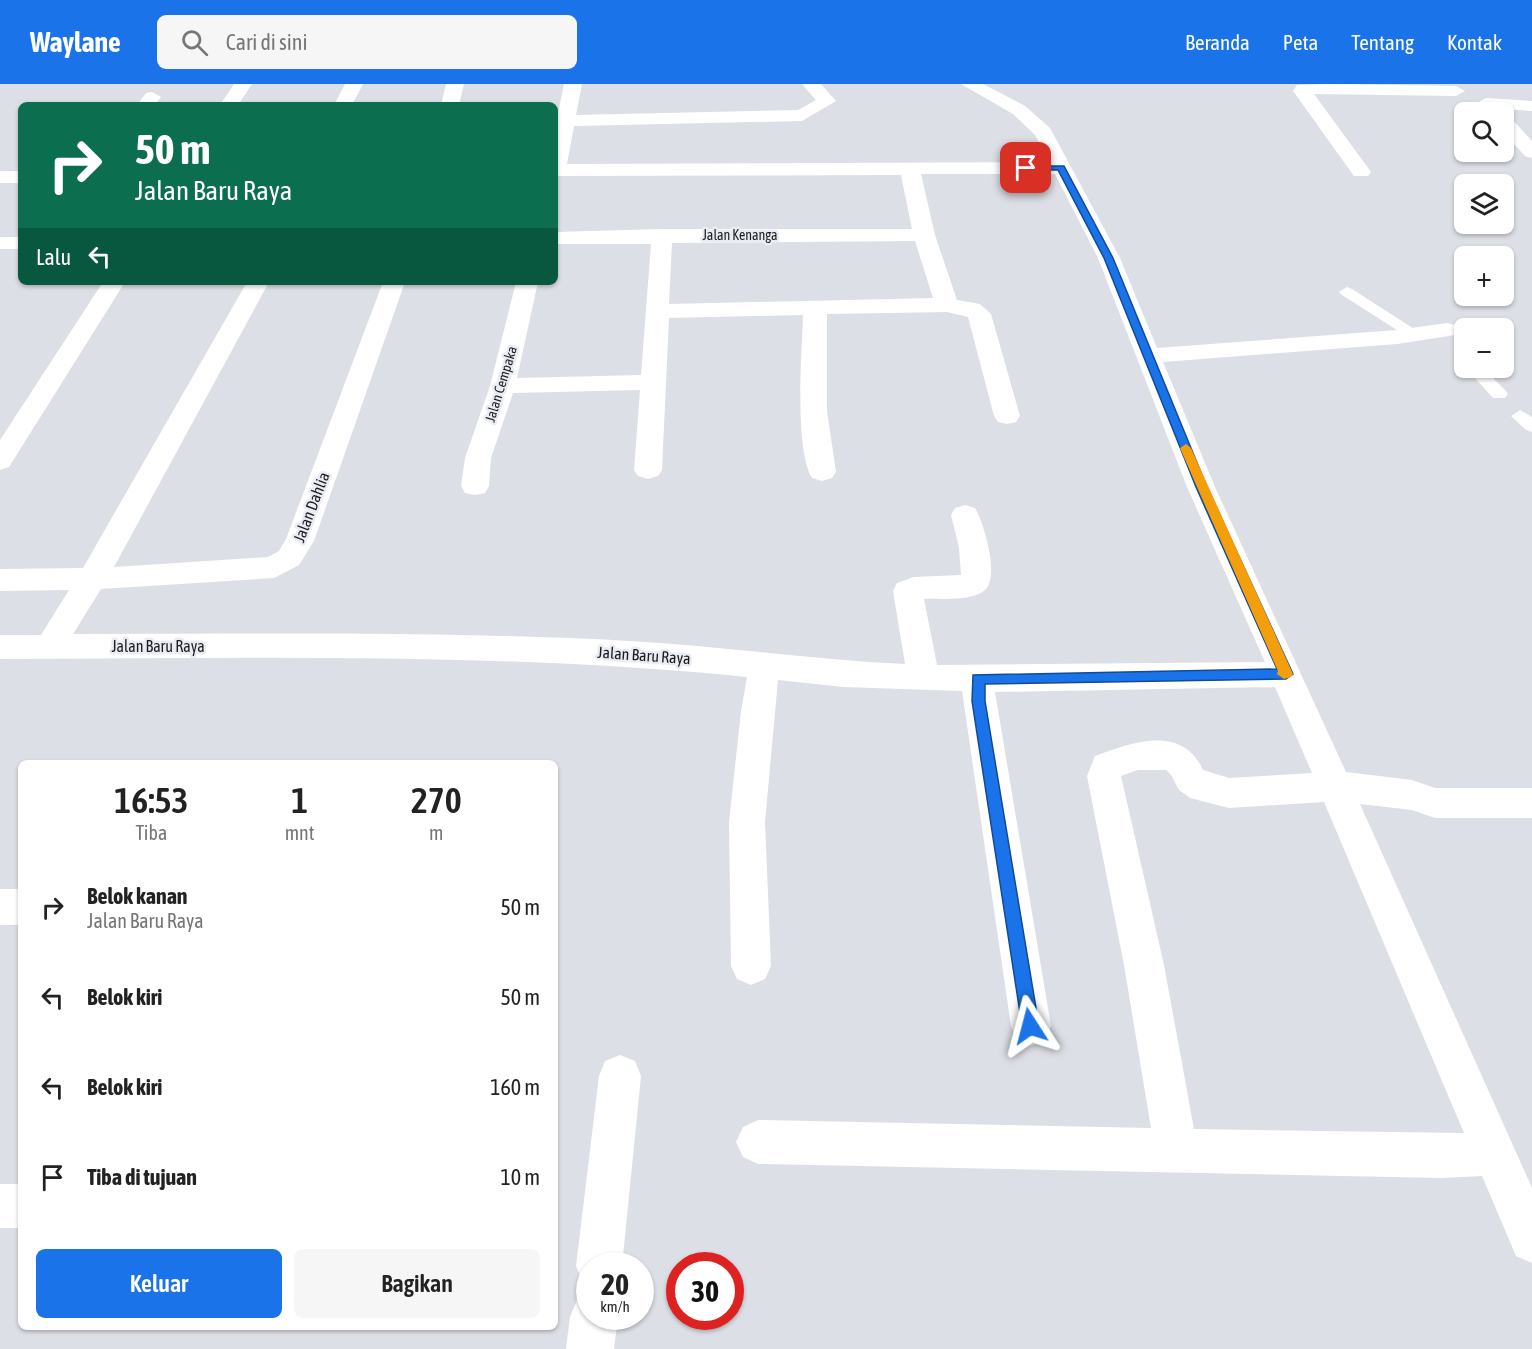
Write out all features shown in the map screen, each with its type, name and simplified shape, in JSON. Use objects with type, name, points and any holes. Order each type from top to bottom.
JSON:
[{"type":"street","points":[[231,102],[243,84]]},
{"type":"street","points":[[345,102],[354,84]]},
{"type":"street","points":[[451,102],[456,84]]},
{"type":"street","points":[[558,160],[573,84]]},
{"type":"street","points":[[566,121],[802,115],[827,101],[811,84]]},
{"type":"street","points":[[970,84],[1019,110],[1043,132],[1108,258],[1201,487],[1286,674],[1532,1240]]},
{"type":"street","points":[[1361,172],[1302,91],[1303,89],[1457,86],[1477,102]]},
{"type":"street","points":[[1514,107],[1532,106]]},
{"type":"street","points":[[1514,133],[1532,152]]},
{"type":"street","points":[[1514,151],[1532,169]]},
{"type":"street","points":[[558,170],[1061,168]]},
{"type":"street","points":[[910,170],[924,235],[947,305]]},
{"type":"street","points":[[0,177],[18,177]]},
{"type":"street","points":[[648,470],[652,438],[652,382],[662,235]]},
{"type":"street","name":"Jalan Kenanga","points":[[558,238],[662,235],[924,235]]},
{"type":"street","points":[[0,461],[112,285]]},
{"type":"street","points":[[50,646],[92,579],[256,285]]},
{"type":"street","name":"Jalan Dahlia","points":[[0,580],[92,579],[274,567],[290,558],[300,541],[393,285]]},
{"type":"street","name":"Jalan Cempaka","points":[[475,486],[478,458],[503,386],[526,285]]},
{"type":"street","points":[[656,311],[947,305],[972,309],[979,314],[1007,416]]},
{"type":"street","points":[[815,309],[815,436],[822,472]]},
{"type":"street","points":[[1148,356],[1447,330]]},
{"type":"street","points":[[503,386],[652,382]]},
{"type":"street","points":[[923,677],[908,591],[914,588],[967,586],[975,582],[977,564],[964,515]]},
{"type":"street","name":"Jalan Baru Raya","points":[[0,647],[420,645],[632,653],[843,674],[978,679],[1286,674]]},
{"type":"street","points":[[751,966],[751,891],[747,822],[757,711],[765,665]]},
{"type":"street","points":[[978,679],[978,701],[1030,1026]]},
{"type":"street","points":[[1176,1150],[1144,965],[1106,788],[1104,776],[1107,766],[1138,756],[1173,756],[1184,765],[1191,780],[1202,787],[1229,793],[1335,786],[1412,795],[1435,803],[1532,803]]},
{"type":"street","points":[[0,907],[18,907]]},
{"type":"street","points":[[601,1252],[620,1076]]},
{"type":"street","points":[[758,1142],[1442,1156],[1494,1154]]},
{"type":"street","points":[[0,1206],[18,1206]]},
{"type":"street","points":[[590,1349],[592,1330]]},
{"type":"lane","points":[[1347,292],[1414,334]]},
{"type":"lane","points":[[1484,378],[1499,394]]},
{"type":"slow traffic","points":[[1186,448],[1201,487],[1286,674],[1284,674]]},
{"type":"route","points":[[1026,168],[1061,168],[1108,258],[1201,487],[1286,674],[978,679],[978,701],[1030,1026]]}]
